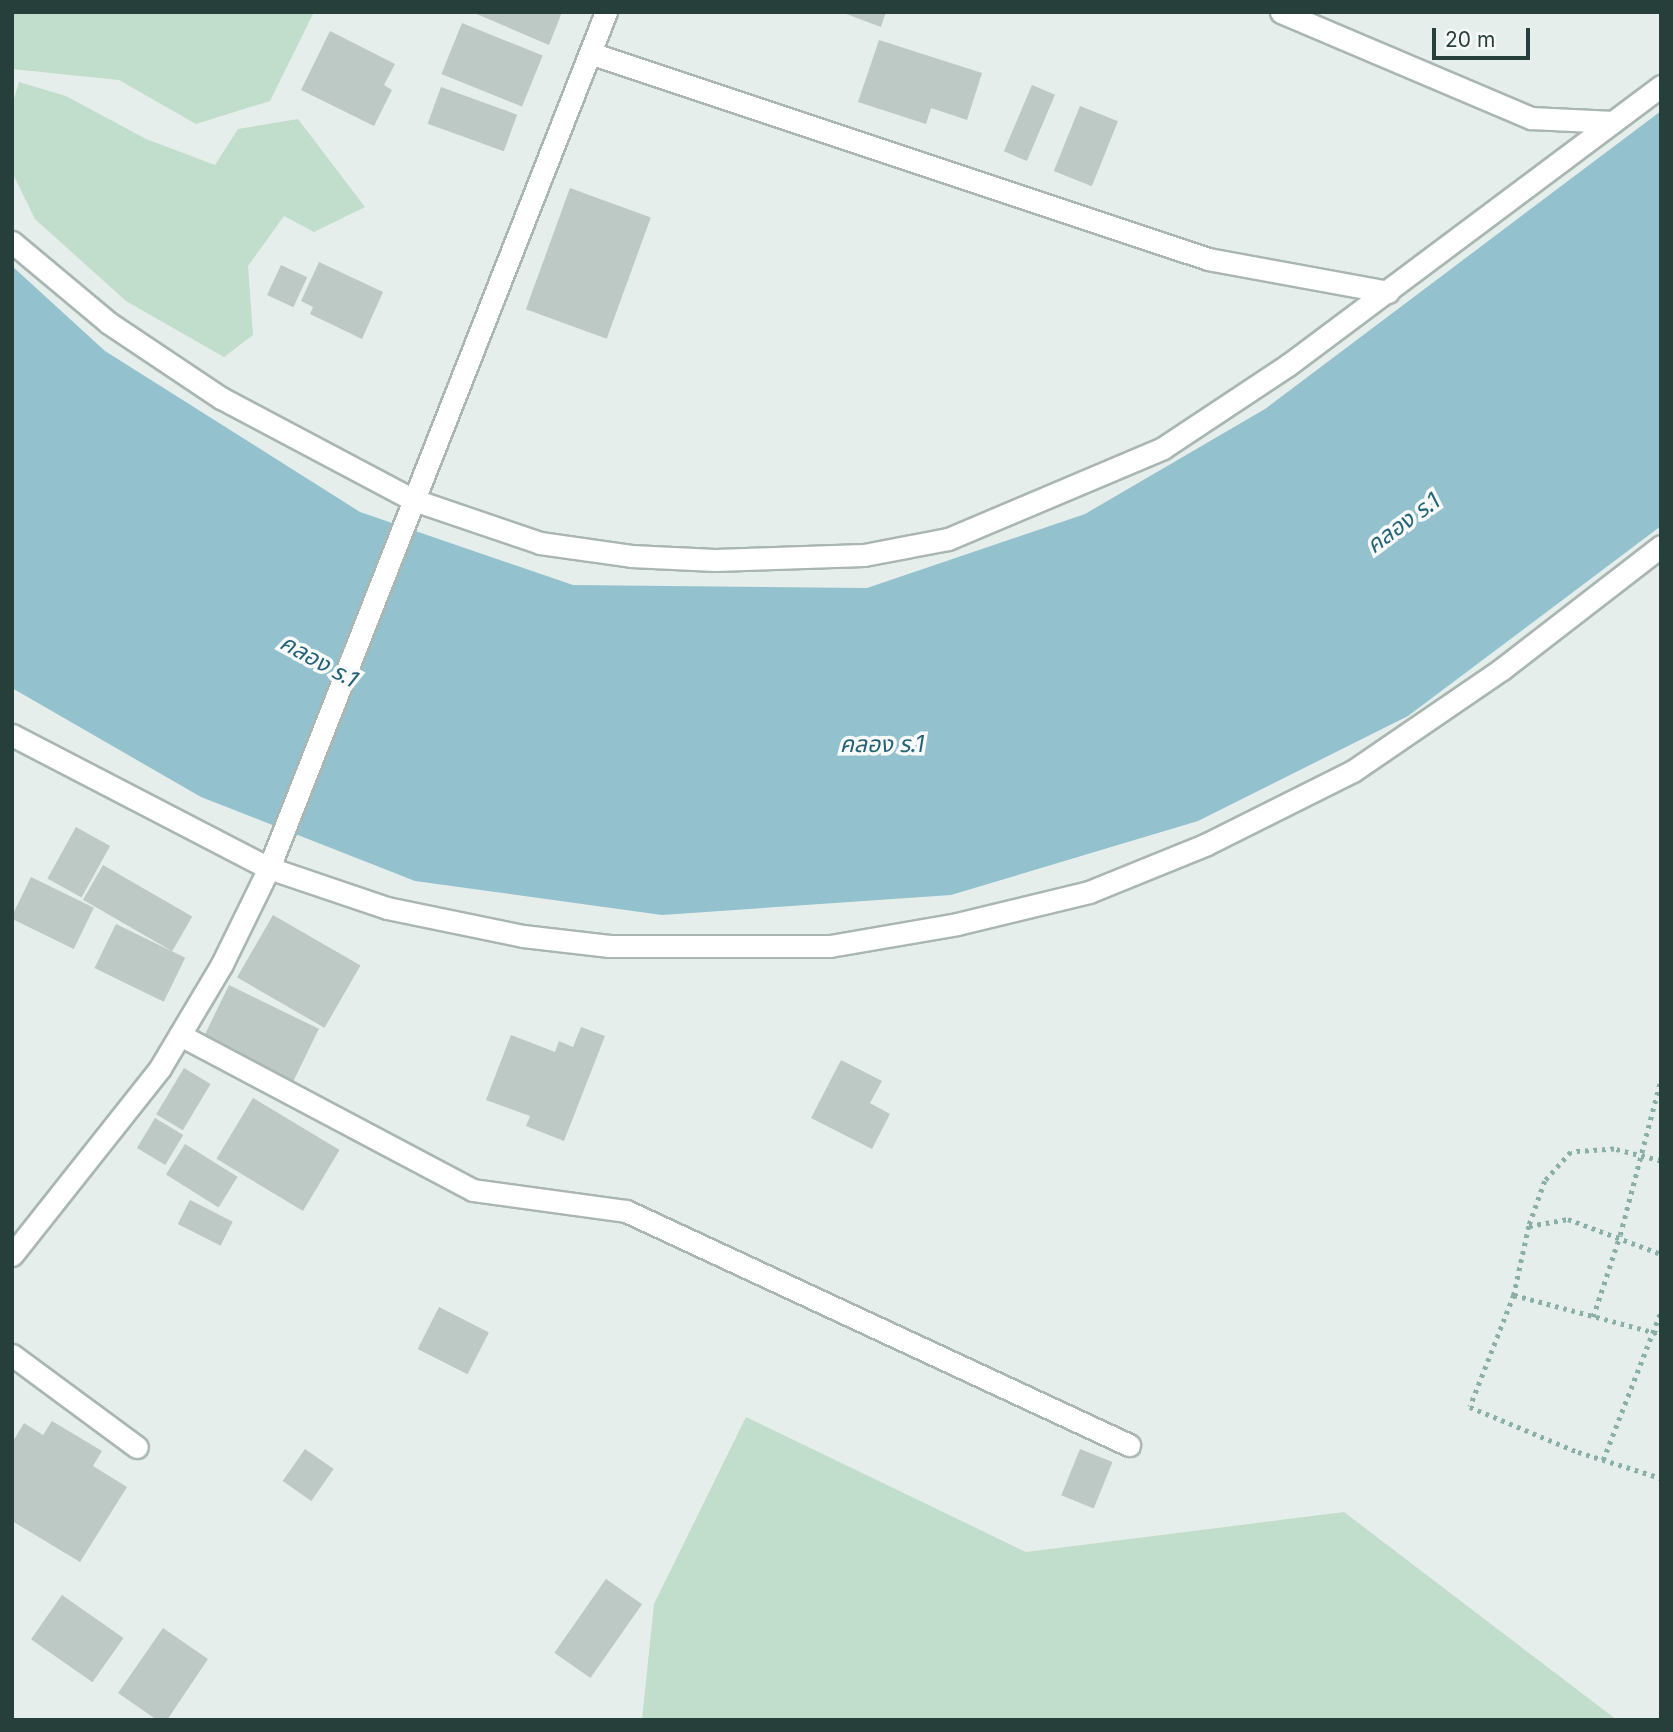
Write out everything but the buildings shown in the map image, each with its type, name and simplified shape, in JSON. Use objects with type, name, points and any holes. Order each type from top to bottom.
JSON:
[{"type":"street","points":[[12,1255],[160,1068],[222,964],[269,867],[606,12]]},
{"type":"street","points":[[1281,12],[1531,118],[1613,122]]},
{"type":"street","points":[[590,53],[1208,259],[1388,292]]},
{"type":"street","points":[[12,242],[109,323],[221,398],[414,500],[540,542],[631,556],[715,560],[864,555],[947,539],[1163,448],[1289,365],[1661,86]]},
{"type":"street","points":[[12,735],[269,867],[387,908],[523,936],[609,946],[830,946],[957,924],[1088,892],[1207,844],[1353,771],[1502,670],[1661,546]]},
{"type":"street","points":[[180,1035],[473,1190],[626,1211],[1129,1445]]},
{"type":"street","points":[[12,1355],[137,1447]]},
{"type":"path","points":[[1593,1317],[1620,1236],[1661,1079]]},
{"type":"path","points":[[1661,1161],[1614,1149],[1572,1152],[1545,1181],[1529,1226],[1514,1295],[1470,1407],[1603,1460],[1661,1478]]},
{"type":"path","points":[[1529,1226],[1568,1219],[1620,1236],[1661,1254]]},
{"type":"path","points":[[1514,1295],[1661,1334]]},
{"type":"path","points":[[1603,1460],[1661,1311]]},
{"type":"green space","points":[[12,12],[314,12],[270,101],[196,124],[119,80],[12,69]]},
{"type":"green space","points":[[19,82],[66,96],[146,139],[215,165],[238,129],[298,119],[365,207],[314,232],[284,216],[248,266],[253,335],[224,357],[126,301],[35,219],[12,172],[12,106]]},
{"type":"green space","points":[[746,1417],[1026,1552],[1344,1512],[1617,1720],[642,1720],[654,1604]]},
{"type":"water","name":"คลอง ร.1","points":[[1661,111],[1661,526],[1408,716],[1198,821],[951,895],[662,915],[415,881],[201,797],[12,688],[12,266],[105,351],[360,512],[573,585],[867,588],[1085,514],[1265,409]]}]
